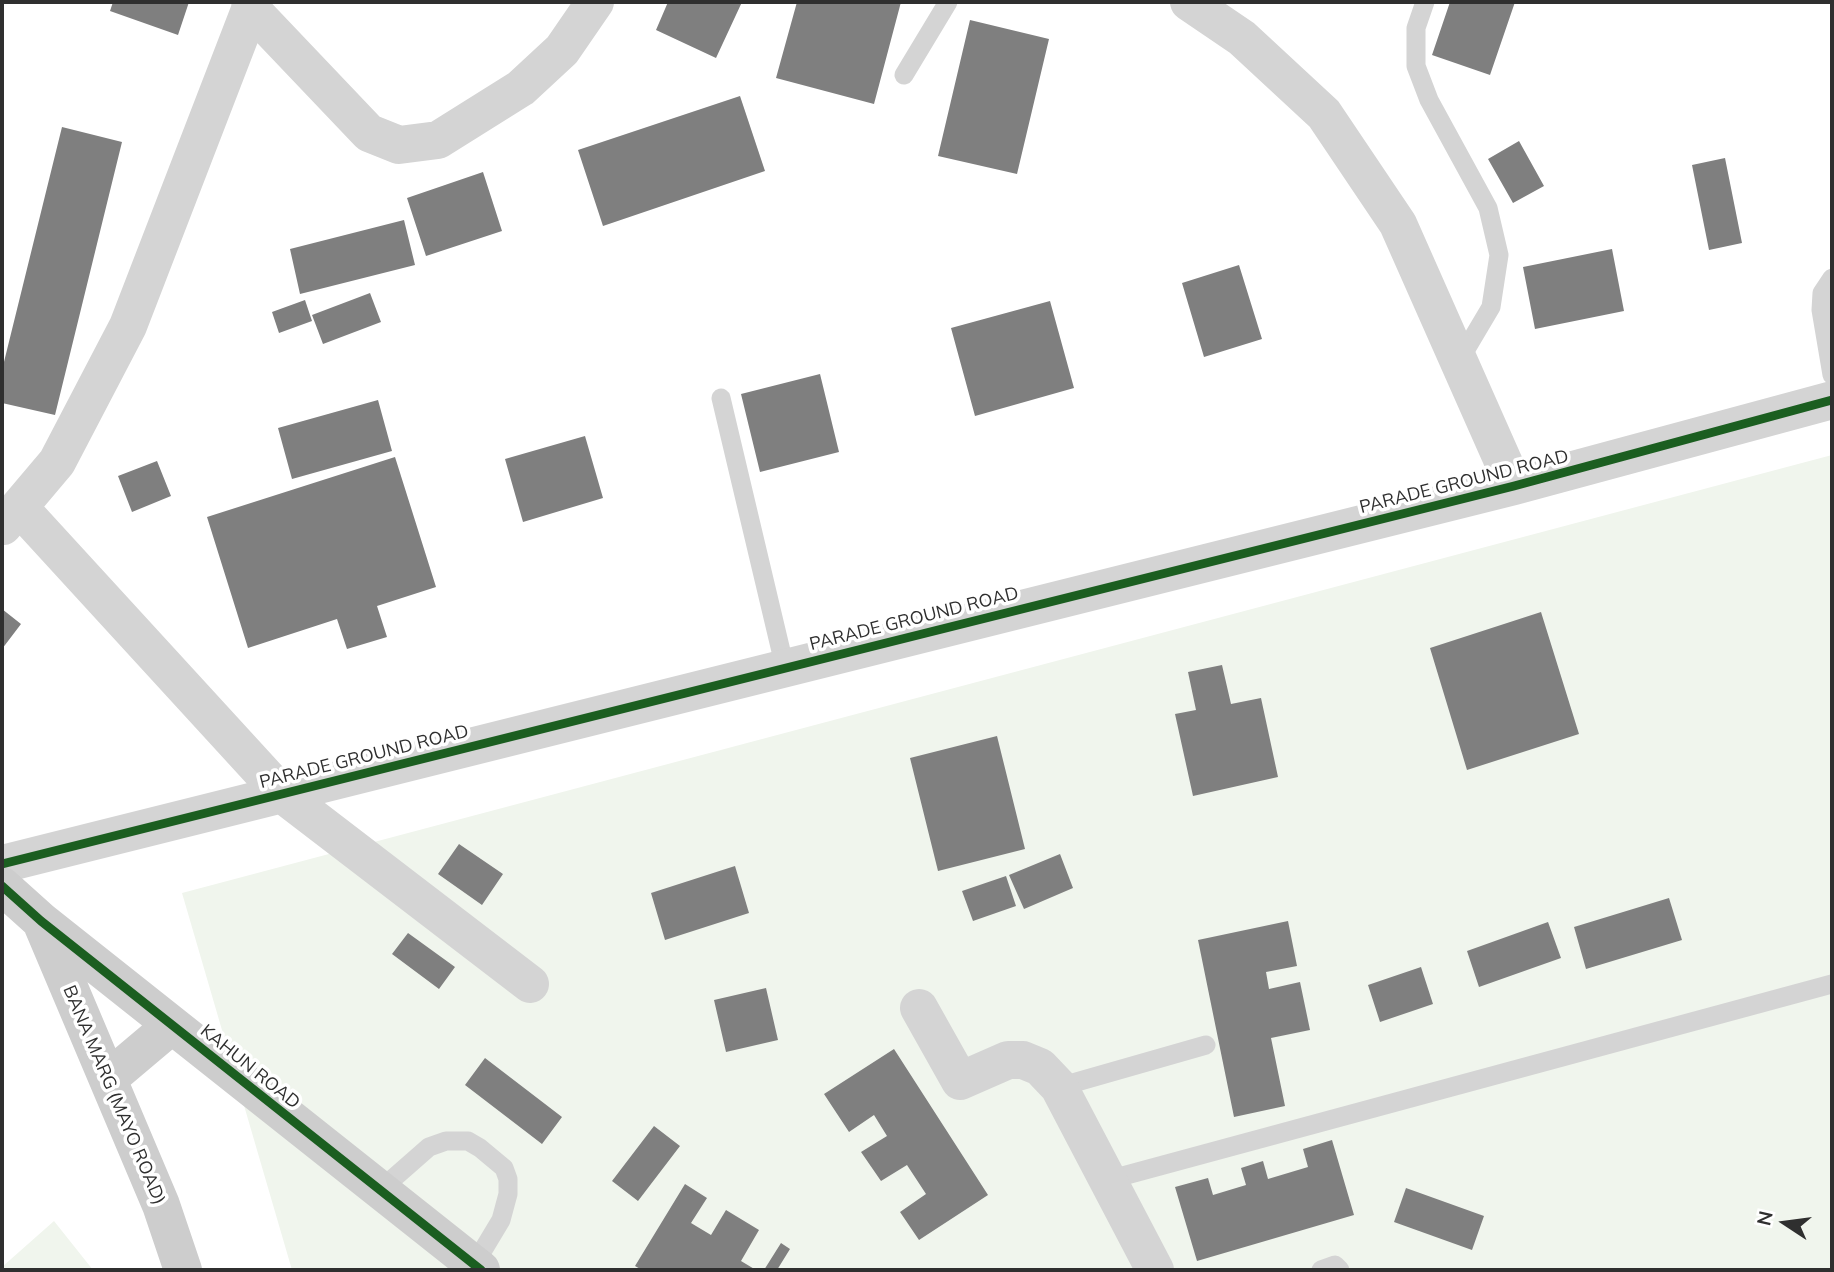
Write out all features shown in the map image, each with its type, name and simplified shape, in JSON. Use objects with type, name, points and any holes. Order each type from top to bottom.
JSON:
[{"type":"street","points":[[530,984],[282,794],[10,517],[57,462],[128,326],[251,5],[369,133],[399,145],[438,140],[521,88],[562,50],[595,2]]},
{"type":"street","points":[[1189,2],[1242,38],[1324,114],[1398,224],[1514,486]]},
{"type":"street","name":"PARADE GROUND ROAD","points":[[2,864],[1514,486],[1832,400]]},
{"type":"street","name":"KAHUN ROAD","points":[[2,886],[41,921],[477,1268]]},
{"type":"street","name":"BANA MARG (MAYO ROAD)","points":[[41,921],[161,1205],[183,1270]]},
{"type":"street","points":[[919,1009],[960,1081],[1008,1060],[1023,1060],[1040,1067],[1059,1087],[1155,1270]]},
{"type":"street","points":[[108,1079],[172,1025]]},
{"type":"lane","points":[[904,75],[948,2]]},
{"type":"lane","points":[[1425,2],[1416,28],[1416,66],[1429,100],[1488,208],[1499,255],[1491,307],[1459,361]]},
{"type":"lane","points":[[1832,278],[1822,293],[1821,310],[1832,375]]},
{"type":"lane","points":[[721,398],[785,668]]},
{"type":"lane","points":[[1108,1180],[1832,984]]},
{"type":"lane","points":[[1059,1087],[1206,1045]]},
{"type":"lane","points":[[380,1190],[429,1147],[446,1141],[467,1141],[504,1168],[508,1179],[508,1194],[501,1220],[477,1268]]},
{"type":"lane","points":[[1321,1270],[1335,1265],[1340,1270]]},
{"type":"shaded area","points":[[1832,455],[1832,1270],[292,1270],[182,893]]},
{"type":"shaded area","points":[[54,1221],[93,1270],[2,1270],[2,1267]]},
{"type":"building","points":[[113,2],[189,2],[178,35],[110,11]]},
{"type":"building","points":[[668,2],[742,2],[716,58],[656,30]]},
{"type":"building","points":[[797,2],[901,2],[874,104],[776,78]]},
{"type":"building","points":[[1450,2],[1515,2],[1490,75],[1432,55]]},
{"type":"building","points":[[970,20],[1049,39],[1017,174],[938,156]]},
{"type":"building","points":[[740,96],[765,171],[603,226],[578,150]]},
{"type":"building","points":[[62,127],[122,142],[55,415],[2,403],[2,370]]},
{"type":"building","points":[[1519,141],[1544,186],[1513,203],[1488,159]]},
{"type":"building","points":[[1725,158],[1742,243],[1709,250],[1692,165]]},
{"type":"building","points":[[483,172],[502,231],[426,256],[407,198]]},
{"type":"building","points":[[404,220],[415,265],[300,294],[290,249]]},
{"type":"building","points":[[1612,249],[1624,311],[1535,329],[1523,267]]},
{"type":"building","points":[[1239,265],[1262,339],[1204,357],[1182,283]]},
{"type":"building","points":[[370,293],[381,322],[323,344],[312,315]]},
{"type":"building","points":[[305,300],[312,321],[279,333],[272,312]]},
{"type":"building","points":[[1050,301],[1074,388],[975,416],[951,328]]},
{"type":"building","points":[[820,374],[839,452],[760,472],[741,394]]},
{"type":"building","points":[[378,400],[392,451],[292,479],[278,428]]},
{"type":"building","points":[[585,436],[603,498],[523,522],[505,459]]},
{"type":"building","points":[[395,457],[436,587],[377,606],[387,637],[347,649],[337,619],[248,648],[207,517]]},
{"type":"building","points":[[157,461],[171,496],[132,512],[118,476]]},
{"type":"building","points":[[2,609],[21,624],[2,649]]},
{"type":"building","points":[[1541,612],[1579,734],[1467,770],[1430,648]]},
{"type":"building","points":[[1222,665],[1231,704],[1261,698],[1278,777],[1193,796],[1175,714],[1196,710],[1188,672]]},
{"type":"building","points":[[997,736],[1025,849],[938,871],[910,758]]},
{"type":"building","points":[[459,844],[503,874],[482,905],[438,874]]},
{"type":"building","points":[[1060,854],[1073,888],[1024,909],[1009,875]]},
{"type":"building","points":[[735,866],[749,913],[665,940],[651,893]]},
{"type":"building","points":[[1006,876],[1016,906],[973,921],[962,891]]},
{"type":"building","points":[[1669,898],[1682,940],[1586,969],[1574,927]]},
{"type":"building","points":[[1288,921],[1297,966],[1266,972],[1269,989],[1300,982],[1310,1030],[1271,1038],[1285,1106],[1234,1117],[1198,940]]},
{"type":"building","points":[[1548,922],[1561,958],[1479,987],[1467,951]]},
{"type":"building","points":[[408,933],[455,967],[439,989],[392,954]]},
{"type":"building","points":[[1421,967],[1433,1004],[1380,1022],[1368,985]]},
{"type":"building","points":[[766,988],[778,1040],[726,1052],[714,1000]]},
{"type":"building","points":[[894,1049],[988,1195],[919,1240],[900,1212],[926,1194],[907,1165],[881,1181],[861,1152],[887,1136],[874,1115],[849,1132],[824,1094]]},
{"type":"building","points":[[485,1058],[562,1117],[542,1144],[465,1085]]},
{"type":"building","points":[[654,1126],[680,1146],[638,1201],[612,1181]]},
{"type":"building","points":[[1332,1140],[1354,1215],[1197,1261],[1175,1187],[1208,1178],[1213,1195],[1246,1185],[1241,1168],[1263,1161],[1268,1179],[1308,1167],[1303,1149]]},
{"type":"building","points":[[685,1184],[707,1198],[691,1223],[711,1235],[726,1210],[759,1230],[741,1261],[756,1270],[642,1270],[635,1266]]},
{"type":"building","points":[[1406,1188],[1484,1216],[1472,1250],[1394,1222]]},
{"type":"building","points":[[781,1243],[790,1249],[777,1270],[764,1270]]},
{"type":"cycle path","points":[[2,864],[1514,486],[1832,400]]},
{"type":"cycle path","points":[[2,886],[41,921],[481,1270]]}]
